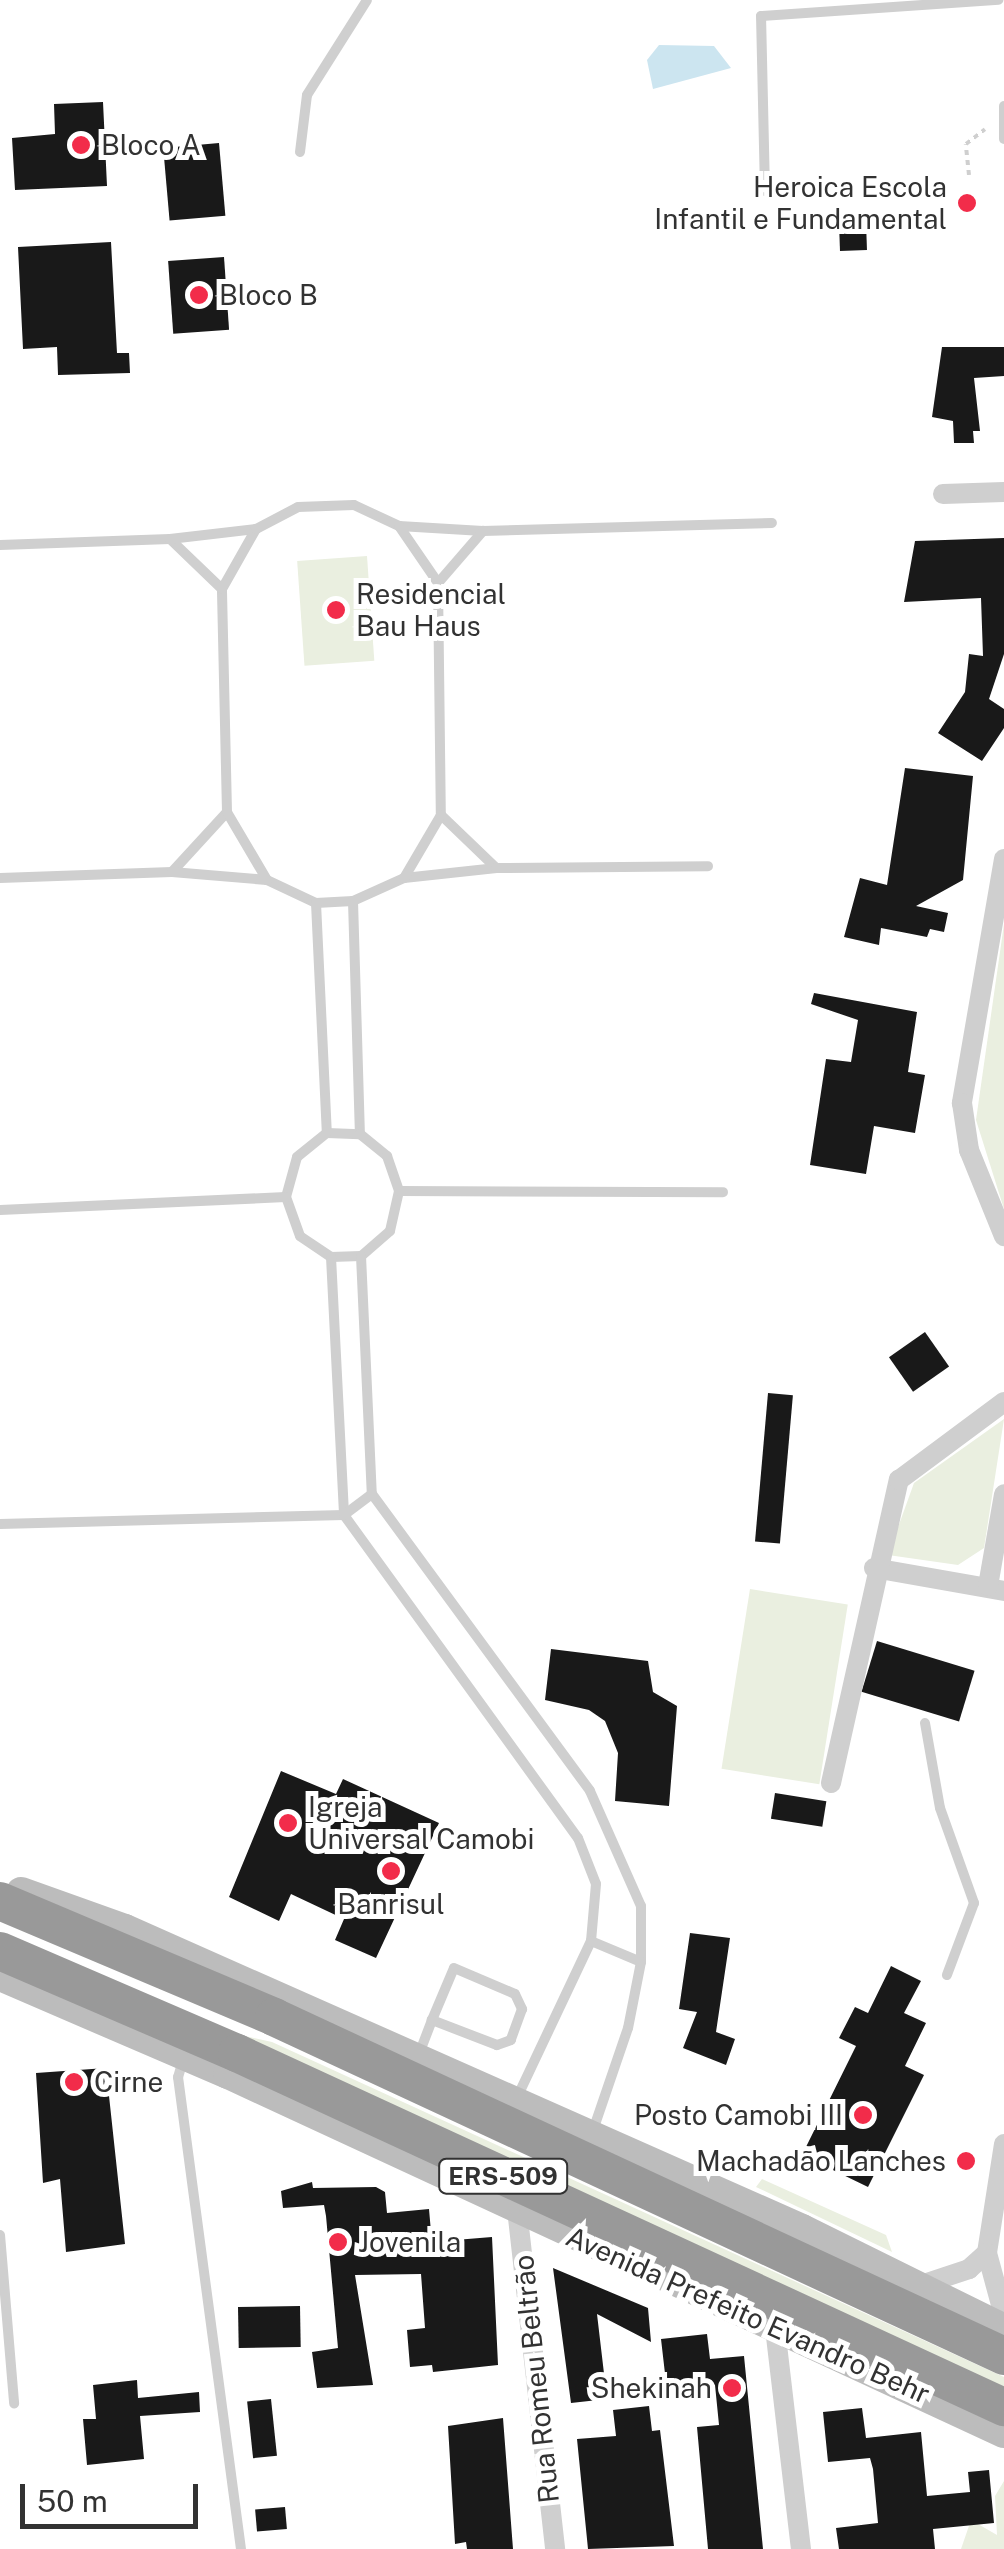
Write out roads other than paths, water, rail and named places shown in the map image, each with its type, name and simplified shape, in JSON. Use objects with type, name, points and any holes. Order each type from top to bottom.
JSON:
[{"type":"highway","name":"ERS-509","points":[[0,1901],[590,2138]]},
{"type":"highway","name":"ERS-509","points":[[0,1951],[24,1936],[76,1931]]},
{"type":"highway","name":"Avenida Prefeito Evandro Behr","points":[[0,1951],[237,2053],[1004,2407]]},
{"type":"highway","name":"ERS-509","points":[[423,2074],[1004,2356]]},
{"type":"main road","name":"ERS-509","points":[[0,1884],[125,1930],[423,2074],[514,2104],[918,2286],[1004,2330]]},
{"type":"main road","name":"Avenida Prefeito Evandro Behr","points":[[0,1976],[184,2055],[1004,2433]]},
{"type":"street","points":[[943,494],[1004,492]]},
{"type":"street","points":[[1004,859],[962,1103],[969,1150],[1004,1236]]},
{"type":"street","points":[[831,1783],[874,1568],[898,1480],[1004,1402]]},
{"type":"street","points":[[874,1568],[996,1588],[1004,1494]]},
{"type":"street","points":[[1004,2144],[987,2253],[1004,2316]]},
{"type":"street","name":"Rua Romeu Beltrão","points":[[517,2210],[555,2549]]},
{"type":"street","points":[[918,2286],[969,2270],[987,2253]]},
{"type":"street","points":[[775,2328],[802,2549]]},
{"type":"lane","points":[[300,152],[307,94],[366,0]]},
{"type":"lane","points":[[765,191],[762,16],[998,0]]},
{"type":"lane","points":[[1002,112],[1004,139]]},
{"type":"lane","points":[[0,544],[170,539],[256,529],[298,507],[354,505],[399,526],[483,531],[772,523]]},
{"type":"lane","points":[[399,526],[438,583],[441,816],[404,878]]},
{"type":"lane","points":[[256,529],[222,589],[228,812],[267,880]]},
{"type":"lane","points":[[438,583],[483,531]]},
{"type":"lane","points":[[170,539],[222,589]]},
{"type":"lane","points":[[172,872],[228,812]]},
{"type":"lane","points":[[441,816],[496,868]]},
{"type":"lane","points":[[0,878],[172,872],[267,880],[316,903],[353,901],[404,878],[496,868],[708,866]]},
{"type":"lane","points":[[353,901],[360,1134]]},
{"type":"lane","points":[[316,903],[327,1132]]},
{"type":"lane","points":[[327,1132],[360,1134],[387,1156],[399,1190],[390,1231],[361,1256],[330,1258],[300,1236],[286,1197],[297,1157],[327,1132]]},
{"type":"lane","points":[[399,1190],[723,1192]]},
{"type":"lane","points":[[0,1210],[286,1197]]},
{"type":"lane","points":[[361,1256],[372,1494],[590,1791],[640,1906],[641,1962],[628,2028],[590,2138]]},
{"type":"lane","points":[[330,1258],[344,1515],[578,1838],[596,1884],[591,1940],[514,2104]]},
{"type":"lane","points":[[0,1524],[344,1515],[372,1494]]},
{"type":"lane","points":[[925,1723],[940,1808],[974,1903],[947,1975]]},
{"type":"lane","points":[[591,1940],[641,1962]]},
{"type":"lane","points":[[423,2074],[432,2020],[454,1968],[515,1994],[522,2010],[511,2040],[497,2046],[432,2020]]},
{"type":"lane","points":[[184,2055],[178,2077],[240,2549]]},
{"type":"lane","points":[[0,2235],[14,2403]]},
{"type":"water","points":[[659,45],[714,46],[731,68],[653,89],[647,60]]},
{"type":"place","name":"Bloco A","points":[[81,145]]},
{"type":"place","name":"Heroica Escola Infantil e Fundamental","points":[[967,203]]},
{"type":"place","name":"Bloco B","points":[[199,295]]},
{"type":"place","name":"Residencial Bau Haus","points":[[336,610]]},
{"type":"place","name":"Igreja Universal Camobi","points":[[288,1823]]},
{"type":"place","name":"Banrisul","points":[[391,1871]]},
{"type":"place","name":"Cirne","points":[[74,2082]]},
{"type":"place","name":"Posto Camobi III","points":[[863,2115]]},
{"type":"place","name":"Machadão Lanches","points":[[966,2161]]},
{"type":"place","name":"Jovenila","points":[[338,2242]]},
{"type":"place","name":"Shekinah","points":[[732,2388]]}]
